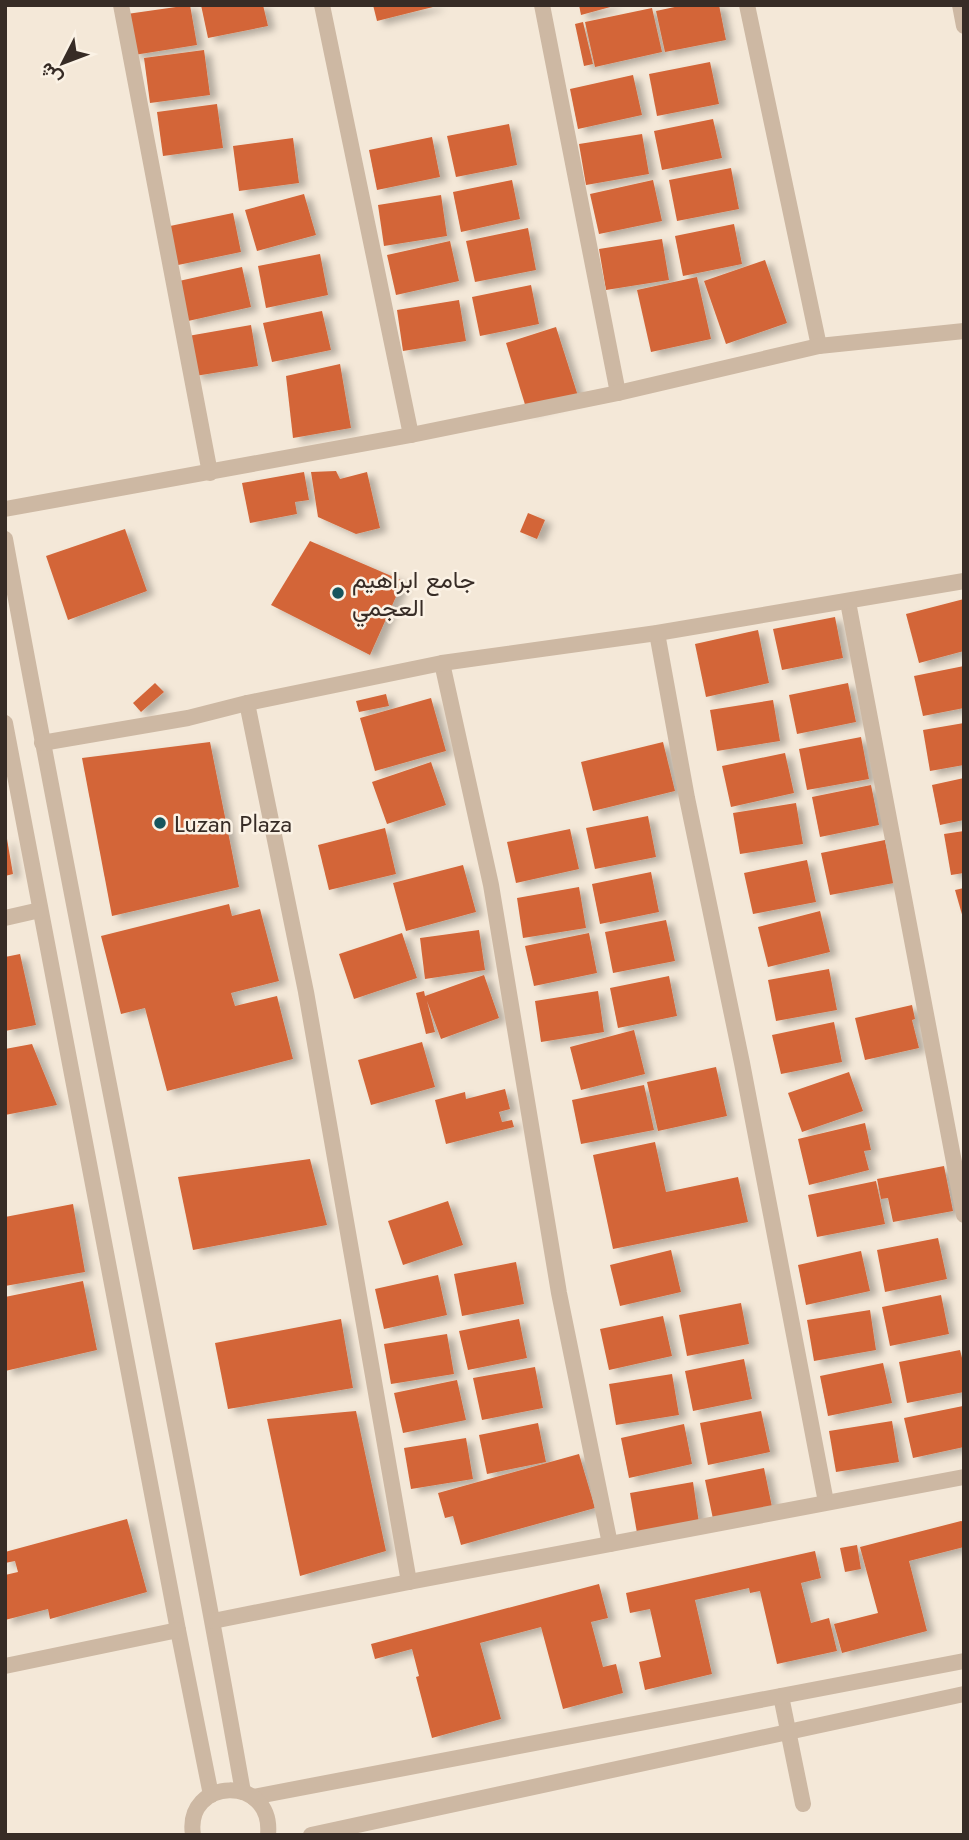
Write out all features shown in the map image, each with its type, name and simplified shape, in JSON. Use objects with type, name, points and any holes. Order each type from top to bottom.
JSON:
[{"type":"street","points":[[121,5],[210,473]]},
{"type":"street","points":[[322,5],[411,435]]},
{"type":"street","points":[[542,5],[618,393]]},
{"type":"street","points":[[747,5],[819,346]]},
{"type":"street","points":[[5,509],[411,435],[618,393],[819,346],[964,331]]},
{"type":"street","points":[[5,539],[42,743],[248,1794]]},
{"type":"street","points":[[42,743],[188,718],[247,703],[442,663],[657,633],[964,581]]},
{"type":"street","points":[[848,601],[964,1215]]},
{"type":"street","points":[[657,633],[826,1502]]},
{"type":"street","points":[[442,663],[491,885],[559,1293],[610,1544]]},
{"type":"street","points":[[247,703],[306,992],[409,1582]]},
{"type":"street","points":[[5,723],[211,1795]]},
{"type":"street","points":[[5,918],[40,910]]},
{"type":"street","points":[[213,1622],[409,1582],[964,1477]]},
{"type":"street","points":[[5,1666],[178,1630]]},
{"type":"street","points":[[248,1794],[964,1661]]},
{"type":"street","points":[[311,1835],[964,1694]]},
{"type":"street","points":[[781,1696],[803,1804]]},
{"type":"street","points":[[189,1833],[197,1810],[211,1795],[232,1789],[248,1794],[262,1807],[268,1819],[268,1835]]},
{"type":"building","points":[[190,5],[197,45],[134,55],[127,14]]},
{"type":"building","points":[[201,5],[263,5],[268,26],[208,38]]},
{"type":"building","points":[[373,5],[437,5],[437,6],[377,21]]},
{"type":"building","points":[[579,5],[614,5],[614,6],[581,15]]},
{"type":"building","points":[[684,5],[719,5],[726,40],[665,52],[656,11]]},
{"type":"building","points":[[652,8],[662,52],[595,67],[585,22]]},
{"type":"building","points":[[583,22],[593,64],[584,66],[575,24]]},
{"type":"building","points":[[204,50],[210,95],[150,103],[144,58]]},
{"type":"building","points":[[710,62],[719,104],[657,116],[649,74]]},
{"type":"building","points":[[633,75],[642,115],[578,129],[570,89]]},
{"type":"building","points":[[217,104],[223,148],[163,156],[157,112]]},
{"type":"building","points":[[713,119],[722,158],[662,170],[654,131]]},
{"type":"building","points":[[509,124],[517,165],[456,177],[447,136]]},
{"type":"building","points":[[642,134],[649,174],[586,185],[579,144]]},
{"type":"building","points":[[432,137],[440,177],[377,190],[369,150]]},
{"type":"building","points":[[293,138],[299,183],[239,191],[233,146]]},
{"type":"building","points":[[731,168],[739,209],[677,221],[669,180]]},
{"type":"building","points":[[512,180],[520,219],[461,232],[453,192]]},
{"type":"building","points":[[653,180],[662,221],[599,234],[590,194]]},
{"type":"building","points":[[304,194],[316,235],[257,251],[245,210]]},
{"type":"building","points":[[441,195],[447,236],[384,246],[378,205]]},
{"type":"building","points":[[233,213],[241,252],[178,265],[170,226]]},
{"type":"building","points":[[734,224],[742,264],[683,276],[675,236]]},
{"type":"building","points":[[528,228],[536,270],[475,282],[466,241]]},
{"type":"building","points":[[662,239],[669,280],[606,290],[599,249]]},
{"type":"building","points":[[450,241],[459,281],[396,295],[387,255]]},
{"type":"building","points":[[320,254],[328,295],[266,308],[258,266]]},
{"type":"building","points":[[765,260],[787,323],[726,344],[704,281]]},
{"type":"building","points":[[242,267],[251,307],[188,321],[179,281]]},
{"type":"building","points":[[697,277],[711,339],[651,352],[637,290]]},
{"type":"building","points":[[531,285],[539,324],[480,336],[472,297]]},
{"type":"building","points":[[459,300],[466,341],[403,351],[397,310]]},
{"type":"building","points":[[322,311],[331,350],[272,362],[263,323]]},
{"type":"building","points":[[251,325],[258,366],[195,376],[188,336]]},
{"type":"building","points":[[556,327],[578,396],[527,411],[506,343]]},
{"type":"building","points":[[340,364],[351,428],[293,438],[286,376]]},
{"type":"building","points":[[336,471],[340,479],[367,472],[380,528],[356,534],[318,517],[311,472]]},
{"type":"building","points":[[304,472],[309,500],[295,502],[297,514],[250,523],[242,483]]},
{"type":"building","points":[[528,513],[545,520],[537,539],[520,532]]},
{"type":"building","points":[[125,529],[147,591],[68,620],[46,556]]},
{"type":"building","name":"جامع ابراهيم العجمي","points":[[310,541],[403,581],[370,655],[271,605]]},
{"type":"building","points":[[964,599],[964,651],[919,663],[906,614]]},
{"type":"building","points":[[835,617],[843,658],[782,670],[773,629]]},
{"type":"building","points":[[758,630],[769,683],[706,697],[695,644]]},
{"type":"building","points":[[964,666],[964,708],[923,716],[914,676]]},
{"type":"building","points":[[155,683],[164,692],[141,712],[133,703]]},
{"type":"building","points":[[848,683],[856,722],[797,734],[789,695]]},
{"type":"building","points":[[386,694],[389,706],[359,712],[356,701]]},
{"type":"building","points":[[431,698],[446,751],[375,771],[360,718]]},
{"type":"building","points":[[773,700],[780,741],[717,751],[710,710]]},
{"type":"building","points":[[964,723],[964,765],[930,771],[923,730]]},
{"type":"building","points":[[861,737],[869,779],[807,790],[799,749]]},
{"type":"building","name":"Luzan Plaza","points":[[210,742],[239,887],[112,916],[82,758]]},
{"type":"building","points":[[663,742],[675,791],[593,811],[581,762]]},
{"type":"building","points":[[785,753],[794,793],[731,807],[722,766]]},
{"type":"building","points":[[431,762],[446,805],[387,824],[372,782]]},
{"type":"building","points":[[964,778],[964,820],[940,825],[932,785]]},
{"type":"building","points":[[871,785],[879,825],[820,837],[812,797]]},
{"type":"building","points":[[796,803],[803,844],[740,854],[733,813]]},
{"type":"building","points":[[648,816],[656,857],[595,869],[586,828]]},
{"type":"building","points":[[385,828],[396,874],[329,890],[318,845]]},
{"type":"building","points":[[570,829],[579,869],[516,883],[507,842]]},
{"type":"building","points":[[964,831],[964,873],[951,875],[944,834]]},
{"type":"building","points":[[7,839],[13,874],[5,876],[5,840]]},
{"type":"building","points":[[885,840],[894,883],[830,895],[821,853]]},
{"type":"building","points":[[807,860],[816,902],[753,914],[744,873]]},
{"type":"building","points":[[463,865],[476,912],[406,931],[393,883]]},
{"type":"building","points":[[651,872],[659,912],[600,924],[592,884]]},
{"type":"building","points":[[579,887],[586,928],[523,938],[517,898]]},
{"type":"building","points":[[964,888],[964,918],[963,918],[955,890]]},
{"type":"building","points":[[229,904],[232,916],[260,909],[279,981],[231,993],[235,1006],[277,996],[293,1059],[167,1091],[145,1008],[121,1014],[101,936]]},
{"type":"building","points":[[820,911],[830,952],[768,967],[758,927]]},
{"type":"building","points":[[666,920],[675,961],[613,973],[605,932]]},
{"type":"building","points":[[479,930],[485,970],[425,979],[420,938]]},
{"type":"building","points":[[402,933],[417,978],[354,999],[339,954]]},
{"type":"building","points":[[589,933],[597,973],[534,986],[525,946]]},
{"type":"building","points":[[20,954],[36,1025],[5,1031],[5,957]]},
{"type":"building","points":[[829,969],[837,1010],[776,1021],[768,980]]},
{"type":"building","points":[[484,975],[499,1018],[441,1039],[427,1001],[435,1032],[426,1034],[416,993],[424,991],[425,996]]},
{"type":"building","points":[[669,976],[677,1016],[618,1028],[610,988]]},
{"type":"building","points":[[598,991],[604,1032],[541,1042],[535,1001]]},
{"type":"building","points":[[912,1005],[915,1019],[912,1020],[919,1048],[865,1060],[855,1018]]},
{"type":"building","points":[[834,1022],[842,1062],[781,1074],[772,1035]]},
{"type":"building","points":[[634,1030],[645,1074],[581,1090],[570,1047]]},
{"type":"building","points":[[422,1042],[435,1087],[371,1105],[358,1060]]},
{"type":"building","points":[[32,1044],[57,1105],[5,1115],[5,1049]]},
{"type":"building","points":[[716,1067],[727,1116],[658,1131],[647,1082]]},
{"type":"building","points":[[849,1072],[863,1111],[802,1132],[788,1093]]},
{"type":"building","points":[[644,1085],[654,1130],[581,1144],[572,1100]]},
{"type":"building","points":[[505,1089],[510,1109],[499,1112],[502,1122],[512,1120],[514,1127],[446,1144],[435,1100],[465,1092],[466,1099]]},
{"type":"building","points":[[865,1123],[871,1150],[864,1151],[869,1170],[809,1185],[798,1139]]},
{"type":"building","points":[[655,1142],[666,1192],[738,1177],[748,1222],[613,1249],[593,1155]]},
{"type":"building","points":[[310,1159],[327,1225],[193,1250],[178,1177]]},
{"type":"building","points":[[944,1166],[953,1211],[893,1222],[888,1198],[881,1199],[877,1179]]},
{"type":"building","points":[[876,1181],[885,1224],[817,1237],[808,1195]]},
{"type":"building","points":[[448,1201],[463,1245],[403,1265],[388,1221]]},
{"type":"building","points":[[73,1204],[85,1272],[5,1286],[5,1217]]},
{"type":"building","points":[[938,1238],[947,1279],[885,1292],[877,1250]]},
{"type":"building","points":[[671,1250],[681,1292],[620,1306],[610,1265]]},
{"type":"building","points":[[861,1251],[870,1291],[806,1305],[798,1265]]},
{"type":"building","points":[[516,1262],[524,1304],[462,1316],[454,1274]]},
{"type":"building","points":[[438,1275],[447,1315],[384,1329],[375,1289]]},
{"type":"building","points":[[83,1281],[97,1350],[5,1371],[5,1297]]},
{"type":"building","points":[[941,1295],[949,1334],[890,1346],[882,1307]]},
{"type":"building","points":[[741,1303],[749,1344],[687,1356],[679,1315]]},
{"type":"building","points":[[870,1310],[876,1350],[814,1361],[807,1320]]},
{"type":"building","points":[[663,1316],[672,1356],[609,1370],[600,1329]]},
{"type":"building","points":[[341,1319],[353,1388],[228,1409],[215,1343]]},
{"type":"building","points":[[519,1319],[527,1358],[468,1370],[459,1331]]},
{"type":"building","points":[[447,1334],[454,1374],[391,1384],[384,1344]]},
{"type":"building","points":[[960,1350],[964,1366],[964,1392],[907,1403],[899,1362]]},
{"type":"building","points":[[744,1359],[752,1399],[693,1411],[685,1371]]},
{"type":"building","points":[[883,1363],[892,1403],[828,1416],[820,1376]]},
{"type":"building","points":[[535,1367],[543,1408],[482,1420],[473,1378]]},
{"type":"building","points":[[672,1374],[679,1415],[616,1425],[609,1384]]},
{"type":"building","points":[[457,1380],[466,1420],[403,1433],[394,1393]]},
{"type":"building","points":[[963,1406],[964,1447],[913,1458],[904,1418]]},
{"type":"building","points":[[356,1411],[386,1551],[300,1576],[267,1419]]},
{"type":"building","points":[[761,1411],[770,1452],[708,1465],[700,1423]]},
{"type":"building","points":[[892,1421],[899,1462],[836,1472],[829,1431]]},
{"type":"building","points":[[538,1423],[546,1462],[487,1474],[479,1435]]},
{"type":"building","points":[[684,1424],[692,1464],[629,1478],[621,1438]]},
{"type":"building","points":[[466,1438],[473,1479],[411,1489],[404,1448]]},
{"type":"building","points":[[579,1454],[595,1508],[461,1545],[453,1516],[445,1518],[438,1493]]},
{"type":"building","points":[[764,1468],[772,1507],[713,1519],[705,1480]]},
{"type":"building","points":[[693,1482],[699,1523],[637,1533],[630,1493]]},
{"type":"building","points":[[127,1519],[147,1592],[50,1619],[48,1609],[5,1620],[5,1575],[18,1572],[15,1561],[5,1563],[5,1552]]},
{"type":"building","points":[[964,1522],[964,1547],[909,1561],[927,1631],[842,1653],[834,1624],[878,1613],[860,1547]]},
{"type":"building","points":[[857,1545],[861,1569],[845,1572],[840,1548]]},
{"type":"building","points":[[815,1551],[821,1578],[801,1583],[811,1623],[829,1618],[837,1651],[777,1664],[760,1591],[750,1593],[749,1588],[695,1600],[712,1674],[645,1690],[639,1662],[661,1657],[650,1609],[630,1613],[626,1593]]},
{"type":"building","points":[[599,1584],[608,1618],[591,1622],[603,1667],[616,1664],[623,1693],[563,1709],[541,1627],[480,1643],[501,1719],[432,1738],[416,1677],[419,1676],[412,1649],[375,1659],[371,1644]]},
{"type":"place","name":"جامع ابراهيم العجمي","points":[[338,593]]},
{"type":"place","name":"Luzan Plaza","points":[[160,823]]}]
